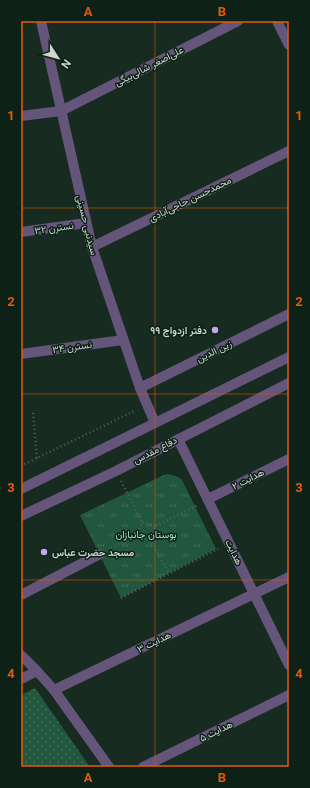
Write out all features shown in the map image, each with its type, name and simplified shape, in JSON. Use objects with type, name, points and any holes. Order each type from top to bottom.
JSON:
[{"type":"street","name":"سیدنبی حسینی","points":[[41,21],[92,247],[140,388],[155,423]]},
{"type":"street","name":"علی‌اصغر شالی‌بیگی","points":[[21,116],[61,111],[238,21]]},
{"type":"street","points":[[277,21],[289,45]]},
{"type":"street","name":"محمدحسن حاجی‌آبادی","points":[[92,247],[289,151]]},
{"type":"street","name":"نسترن ۳۲","points":[[21,232],[86,223]]},
{"type":"street","name":"زین الدین","points":[[140,388],[289,314]]},
{"type":"street","name":"نسترن ۳۴","points":[[21,354],[123,340]]},
{"type":"street","points":[[21,489],[289,357]]},
{"type":"street","name":"دفاع مقدس","points":[[21,516],[116,471],[289,383]]},
{"type":"street","name":"هدایت","points":[[178,439],[289,665]]},
{"type":"street","name":"هدایت ۲","points":[[208,499],[289,459]]},
{"type":"street","points":[[21,595],[100,554]]},
{"type":"street","name":"هدایت ۳","points":[[54,690],[289,576]]},
{"type":"street","points":[[21,655],[54,690],[109,767]]},
{"type":"street","points":[[21,679],[37,671]]},
{"type":"street","name":"هدایت ۵","points":[[143,767],[289,695]]},
{"type":"path","points":[[21,466],[147,404]]},
{"type":"path","points":[[33,413],[37,458]]},
{"type":"path","points":[[116,471],[142,522],[155,526]]},
{"type":"path","points":[[150,539],[155,526],[208,499]]},
{"type":"path","points":[[100,554],[137,535],[142,522]]},
{"type":"path","points":[[137,535],[150,539],[169,574]]},
{"type":"path","points":[[121,598],[229,543]]},
{"type":"green space","name":"بوستان جانبازان","points":[[168,474],[182,480],[216,549],[121,598],[80,515]]},
{"type":"green space","points":[[35,688],[90,767],[21,767],[21,695]]},
{"type":"place","name":"دفتر ازدواج ۹۹","points":[[215,330]]},
{"type":"place","name":"مسجد حضرت عباس","points":[[44,552]]}]
